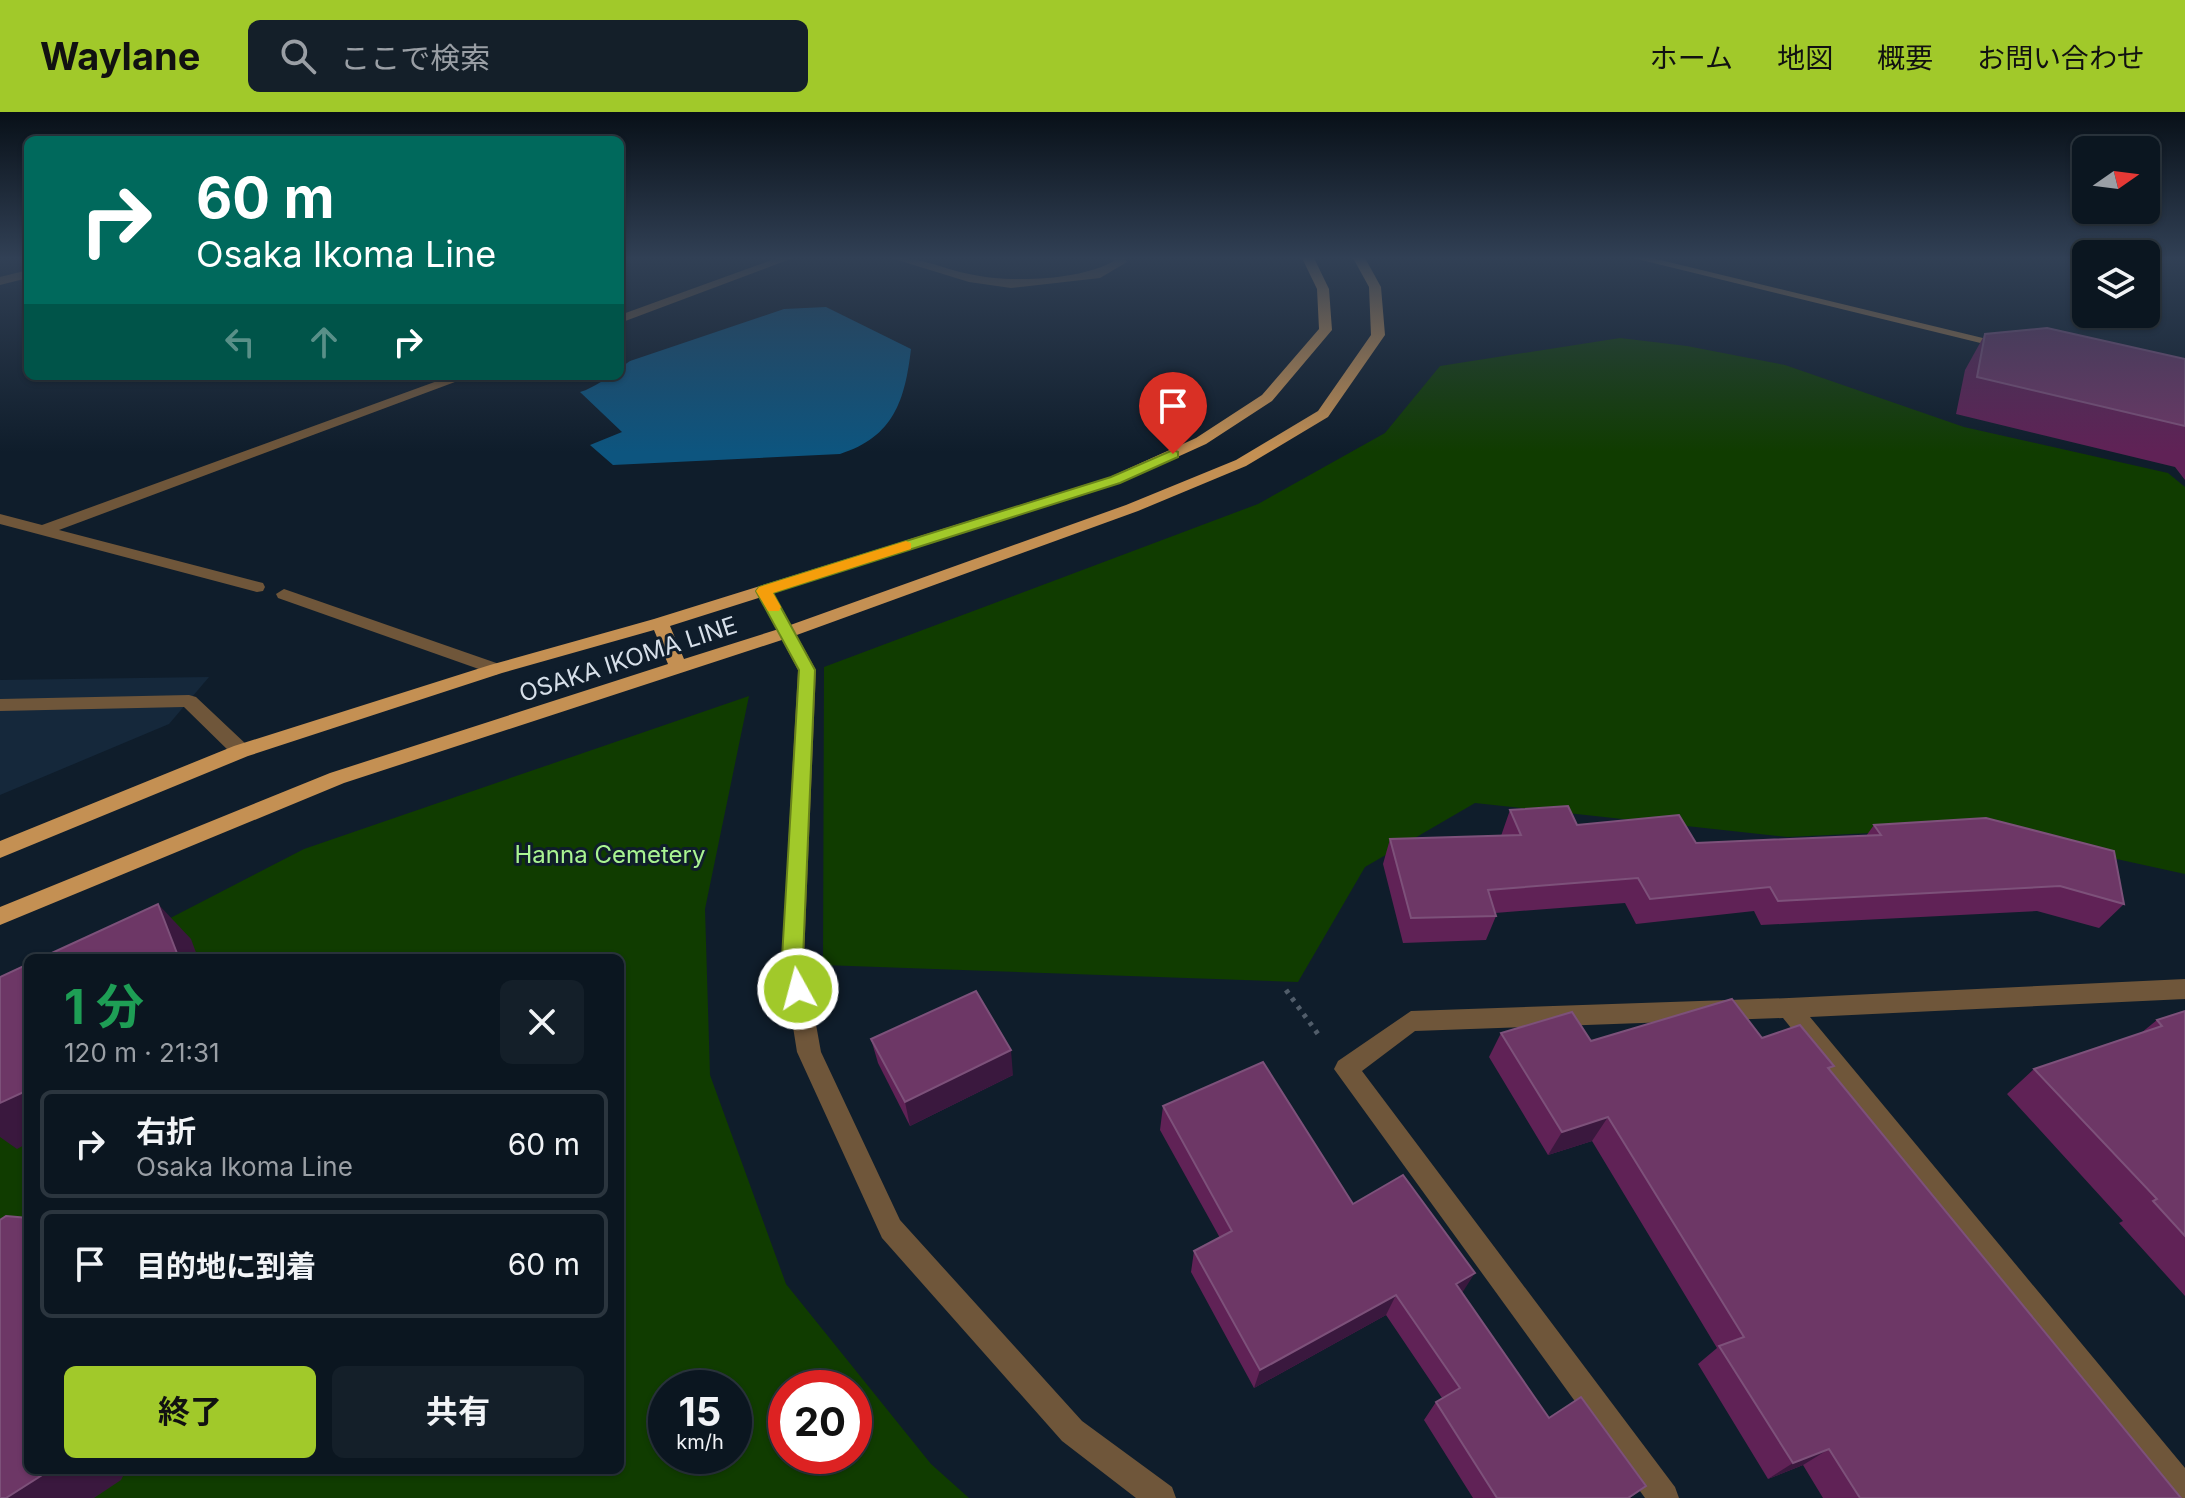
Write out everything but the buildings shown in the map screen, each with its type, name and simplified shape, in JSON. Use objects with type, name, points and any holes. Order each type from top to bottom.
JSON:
[{"type":"main road","name":"OSAKA IKOMA LINE","points":[[0,850],[241,751],[496,669],[660,623],[1115,480],[1201,441],[1267,398],[1326,330],[1325,323]]},
{"type":"main road","name":"OSAKA IKOMA LINE","points":[[0,916],[337,778],[788,632],[1132,508],[1241,463],[1323,414],[1378,335],[1377,323]]},
{"type":"main road","points":[[1912,323],[2023,349]]},
{"type":"main road","points":[[660,623],[679,669]]},
{"type":"street","points":[[44,530],[453,380]]},
{"type":"street","points":[[0,519],[257,587]]},
{"type":"street","points":[[764,591],[807,670],[793,958],[809,1052],[891,1229],[1072,1431],[1161,1498]]},
{"type":"street","points":[[284,594],[496,669]]},
{"type":"street","points":[[0,705],[189,701],[241,751]]},
{"type":"street","points":[[1664,1498],[1346,1069],[1411,1021],[1789,1008],[2185,989]]},
{"type":"street","points":[[1789,1008],[2185,1492]]},
{"type":"path","points":[[1286,990],[1312,1026]]},
{"type":"shaded area","points":[[209,677],[169,724],[0,795],[0,680]]},
{"type":"green space","points":[[1620,338],[1687,346],[1785,365],[1964,427],[2168,473],[2185,487],[2185,874],[1975,828],[1788,837],[1475,803],[1365,867],[1298,982],[823,965],[824,667],[1258,504],[1385,433],[1440,366]]},
{"type":"green space","name":"Hanna Cemetery","points":[[749,696],[705,909],[710,1075],[786,1284],[855,1370],[768,1370],[768,1474],[872,1474],[872,1391],[931,1464],[969,1498],[0,1498],[0,1006],[24,994],[24,1474],[624,1474],[624,954],[101,954],[304,849]]},
{"type":"water","points":[[743,323],[858,323],[911,349],[905,385],[894,414],[873,438],[858,447],[840,454],[613,465],[590,445],[622,432],[580,392],[606,380],[624,380],[624,365]]},
{"type":"slow traffic","points":[[774,607],[764,591],[906,546]]},
{"type":"route","points":[[798,989],[793,958],[807,670],[764,591],[1115,480],[1173,454]]}]
